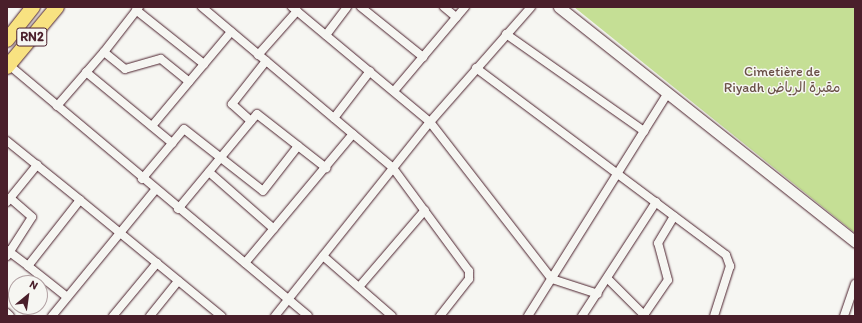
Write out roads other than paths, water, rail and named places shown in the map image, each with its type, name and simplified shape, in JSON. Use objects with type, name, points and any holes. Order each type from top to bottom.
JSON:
[{"type":"highway","name":"RN2","points":[[7,40],[33,7]]},
{"type":"highway","name":"RN2","points":[[8,66],[57,7]]},
{"type":"street","points":[[202,7],[393,168],[469,270],[469,279],[440,316]]},
{"type":"street","points":[[326,35],[347,7]]},
{"type":"street","points":[[361,7],[423,57]]},
{"type":"street","points":[[444,7],[456,17]]},
{"type":"street","points":[[394,91],[465,7]]},
{"type":"street","points":[[275,316],[430,122],[531,7]]},
{"type":"street","points":[[559,7],[855,242]]},
{"type":"street","points":[[57,106],[104,52],[137,9],[204,64]]},
{"type":"street","points":[[258,55],[294,9],[430,122],[552,279],[598,294]]},
{"type":"street","points":[[152,126],[231,32]]},
{"type":"street","points":[[506,34],[644,132]]},
{"type":"street","points":[[104,52],[126,69],[161,59],[189,82]]},
{"type":"street","points":[[251,121],[232,104],[266,62]]},
{"type":"street","points":[[8,66],[57,106],[154,190],[308,316]]},
{"type":"street","points":[[476,68],[618,173],[730,260],[714,316]]},
{"type":"street","points":[[334,118],[370,71]]},
{"type":"street","points":[[86,72],[172,143]]},
{"type":"street","points":[[528,316],[668,93]]},
{"type":"street","points":[[178,209],[257,114],[326,168]]},
{"type":"street","points":[[142,179],[184,129],[263,191],[298,146]]},
{"type":"street","points":[[245,263],[354,134]]},
{"type":"street","points":[[7,141],[157,263],[218,315]]},
{"type":"street","points":[[37,165],[9,200],[32,217],[8,253],[28,266],[67,298]]},
{"type":"street","points":[[208,172],[274,229]]},
{"type":"street","points":[[52,316],[154,190]]},
{"type":"street","points":[[28,266],[80,200]]},
{"type":"street","points":[[582,316],[608,279],[656,202]]},
{"type":"street","points":[[359,287],[424,210]]},
{"type":"street","points":[[608,279],[645,316],[668,280],[658,243],[674,216]]},
{"type":"street","points":[[323,256],[392,316]]},
{"type":"street","points":[[114,316],[157,263]]},
{"type":"street","points":[[150,316],[178,281]]},
{"type":"street","points":[[844,316],[855,284]]},
{"type":"street","points":[[7,313],[10,316]]},
{"type":"park label","name":"Cimetière de Riyadh مقبرة الرياض","points":[[782,80]]}]
